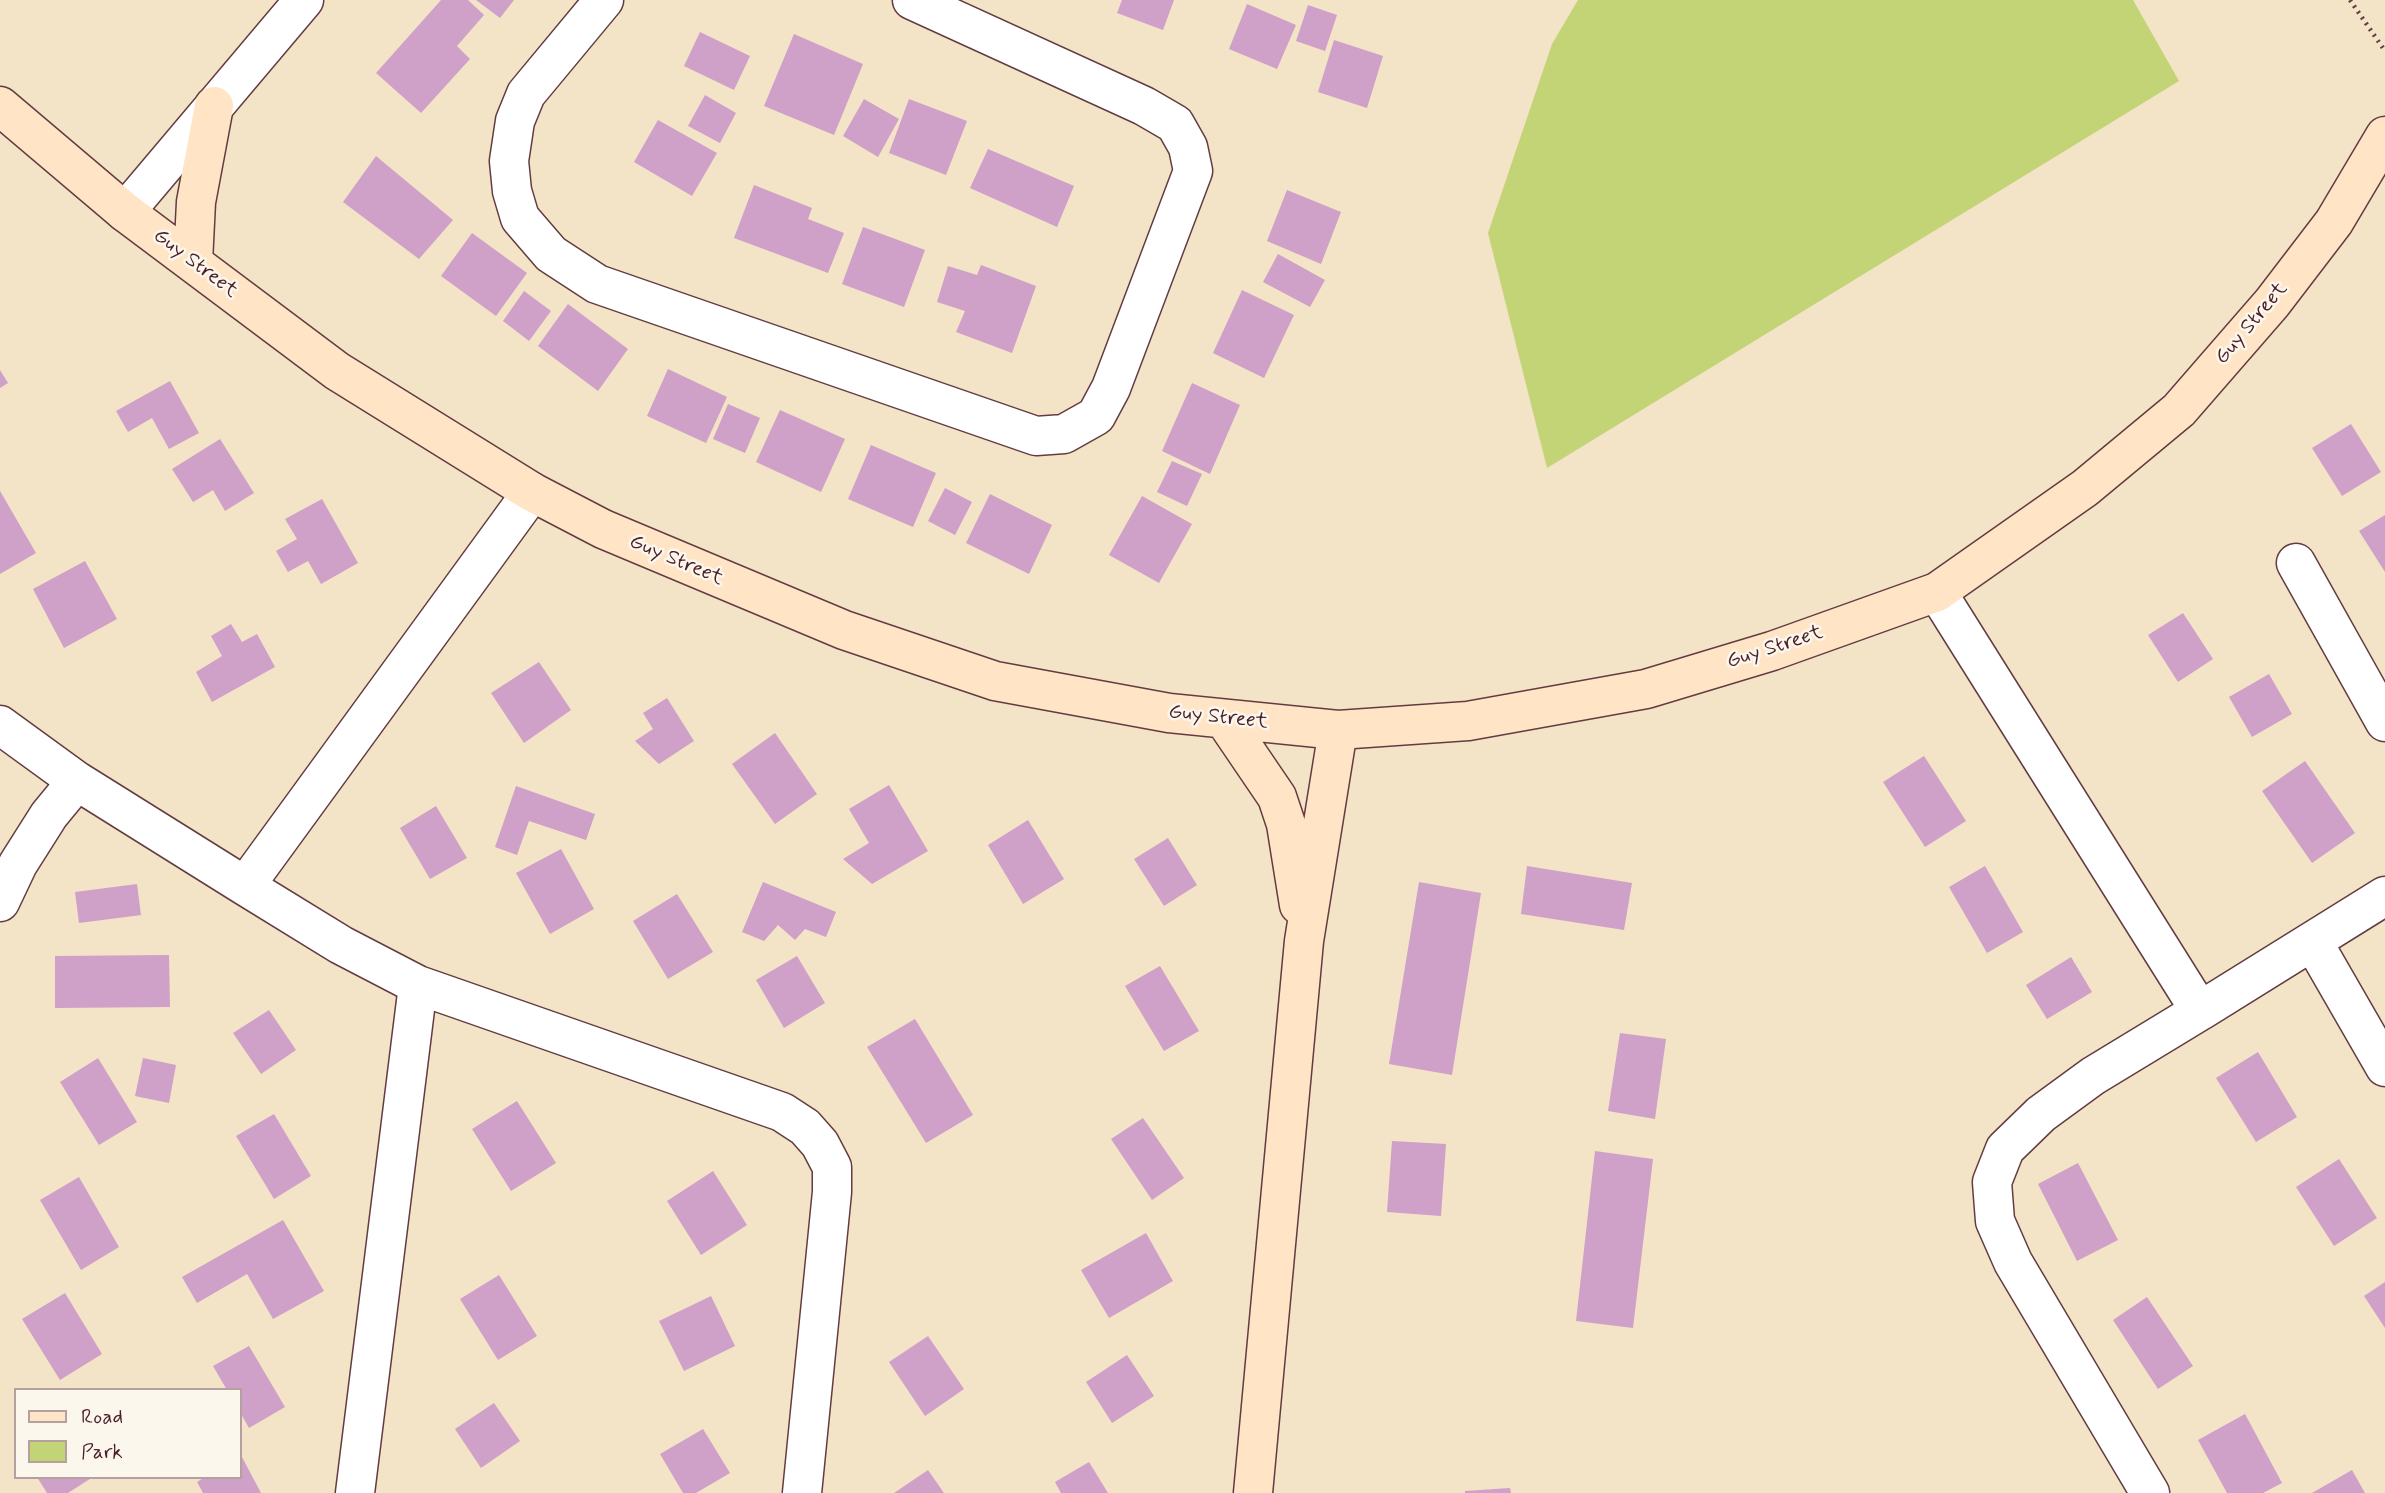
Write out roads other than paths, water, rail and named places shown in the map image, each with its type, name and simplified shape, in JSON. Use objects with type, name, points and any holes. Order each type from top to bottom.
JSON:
[{"type":"street","points":[[125,212],[304,0]]},
{"type":"street","points":[[604,0],[526,94],[515,121],[509,161],[512,191],[520,218],[551,254],[597,284],[1036,436],[1064,434],[1096,416],[1111,388],[1193,171],[1188,147],[1175,124],[1144,106],[912,0]]},
{"type":"street","name":"Guy Street","points":[[0,106],[125,212],[337,371],[532,492],[660,555],[844,630],[995,681],[1098,702],[1224,719],[1338,730],[1468,721],[1646,690],[1772,651],[1937,592],[2085,488],[2179,410],[2272,303],[2334,222],[2385,136]]},
{"type":"street","points":[[193,262],[196,202],[214,106]]},
{"type":"street","points":[[244,886],[532,492]]},
{"type":"street","points":[[2295,563],[2385,722]]},
{"type":"street","points":[[1937,592],[2200,1011]]},
{"type":"street","points":[[1224,719],[1277,797],[1286,824],[1304,941]]},
{"type":"street","points":[[0,725],[77,781],[244,886],[341,945],[418,985],[782,1112],[804,1127],[820,1144],[832,1167],[832,1192],[802,1493]]},
{"type":"street","points":[[1254,1493],[1304,941],[1338,730]]},
{"type":"street","points":[[0,902],[18,864],[49,815],[77,781]]},
{"type":"street","points":[[2150,1493],[2013,1262],[1995,1221],[1992,1182],[2005,1149],[2041,1114],[2093,1076],[2385,896]]},
{"type":"street","points":[[2314,942],[2385,1067]]},
{"type":"street","points":[[355,1493],[418,985]]}]
